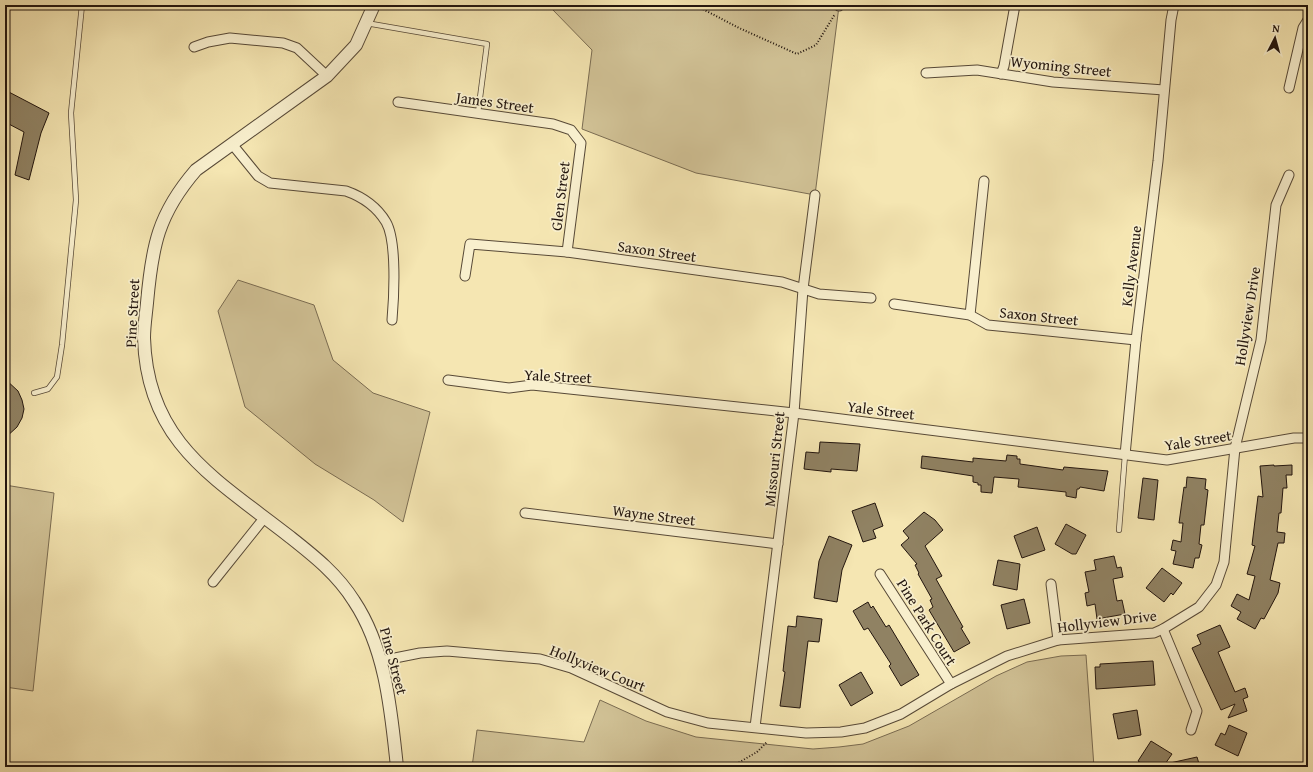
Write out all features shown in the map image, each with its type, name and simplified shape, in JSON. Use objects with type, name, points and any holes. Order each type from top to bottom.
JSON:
[{"type":"street","name":"Pine Street","points":[[374,5],[356,45],[327,76],[196,170],[180,189],[167,210],[157,234],[151,260],[144,336],[150,386],[160,411],[174,437],[194,460],[324,564],[339,580],[355,601],[366,620],[380,661],[391,715],[397,767]]},
{"type":"street","name":"Wyoming Street","points":[[1015,5],[1004,66],[1001,74],[1052,82],[1164,90]]},
{"type":"street","name":"Kelly Avenue","points":[[1125,455],[1136,340],[1158,161],[1171,20],[1174,5]]},
{"type":"street","points":[[1289,88],[1303,28],[1308,20]]},
{"type":"street","points":[[194,48],[208,42],[230,38],[283,43],[297,48],[327,76]]},
{"type":"street","points":[[926,73],[977,70],[1001,74]]},
{"type":"street","name":"James Street","points":[[398,102],[553,124],[570,130],[580,143]]},
{"type":"street","name":"Glen Street","points":[[567,252],[580,143]]},
{"type":"street","points":[[232,144],[258,176],[270,183],[346,192],[357,195],[378,211],[387,224],[394,253],[392,320]]},
{"type":"street","name":"Hollyview Drive","points":[[755,727],[806,733],[841,732],[865,728],[901,714],[951,684],[1007,656],[1058,640],[1154,633],[1163,630],[1199,607],[1216,585],[1224,562],[1235,448],[1261,340],[1276,205],[1289,175]]},
{"type":"street","points":[[970,315],[984,182]]},
{"type":"street","name":"Missouri Street","points":[[755,727],[794,413],[803,289],[815,195]]},
{"type":"street","name":"Saxon Street","points":[[464,276],[470,244],[567,252],[782,282],[819,294],[872,298]]},
{"type":"street","name":"Saxon Street","points":[[894,304],[970,315],[988,326],[1136,340]]},
{"type":"street","name":"Yale Street","points":[[448,380],[509,388],[532,386],[794,413],[1167,460],[1294,438],[1308,438]]},
{"type":"street","name":"Wayne Street","points":[[526,513],[778,544]]},
{"type":"street","points":[[213,582],[265,517]]},
{"type":"street","name":"Pine Park Court","points":[[880,574],[951,684]]},
{"type":"street","points":[[1052,584],[1058,640]]},
{"type":"street","points":[[1163,630],[1197,711],[1191,730]]},
{"type":"street","name":"Hollyview Court","points":[[380,661],[420,653],[447,651],[540,659],[571,668],[667,712],[708,723],[755,727]]},
{"type":"lane","points":[[34,393],[48,389],[56,377],[62,345],[76,200],[71,113],[82,5]]},
{"type":"lane","points":[[366,23],[487,44],[478,113]]},
{"type":"lane","name":"Kelly Avenue","points":[[1119,530],[1125,455]]},
{"type":"path","points":[[695,5],[739,28],[797,54],[816,45],[840,6]]},
{"type":"path","points":[[731,767],[757,752],[767,742]]},
{"type":"shaded area","points":[[527,5],[805,5],[809,9],[839,6],[815,195],[696,173],[582,129],[592,50],[552,9]]},
{"type":"shaded area","points":[[238,280],[314,305],[333,360],[373,393],[430,412],[403,522],[374,500],[315,464],[245,407],[218,311]]},
{"type":"shaded area","points":[[5,485],[54,493],[33,691],[5,687]]},
{"type":"shaded area","points":[[1086,655],[1094,767],[472,767],[477,730],[584,742],[600,700],[646,721],[696,737],[813,749],[863,744],[909,726],[996,676],[1027,662],[1061,656]]},
{"type":"building","points":[[5,90],[49,113],[41,133],[29,180],[15,175],[24,132],[5,122]]},
{"type":"building","points":[[5,379],[18,391],[24,409],[22,418],[17,427],[5,438]]},
{"type":"building","points":[[820,442],[860,444],[857,471],[831,469],[831,472],[804,469],[806,452],[819,453]]},
{"type":"building","points":[[1007,455],[1017,456],[1017,459],[1020,459],[1020,464],[1063,470],[1064,467],[1108,471],[1104,491],[1080,487],[1077,489],[1076,498],[1066,496],[1066,492],[1018,487],[1019,479],[994,477],[992,493],[981,492],[981,485],[973,482],[973,476],[921,468],[922,456],[973,462],[973,458],[1006,461]]},
{"type":"building","points":[[1292,465],[1292,475],[1286,475],[1287,488],[1283,488],[1281,513],[1279,513],[1277,532],[1285,533],[1284,543],[1278,543],[1270,580],[1280,583],[1278,593],[1264,619],[1261,618],[1255,629],[1237,619],[1241,612],[1231,606],[1237,594],[1249,600],[1255,576],[1247,574],[1255,546],[1252,545],[1258,496],[1263,497],[1260,466]]},
{"type":"building","points":[[1187,477],[1206,479],[1205,489],[1208,490],[1204,525],[1201,525],[1199,544],[1202,545],[1199,558],[1195,558],[1193,568],[1173,564],[1176,551],[1171,550],[1173,540],[1181,542],[1183,523],[1179,523],[1184,487],[1186,488]]},
{"type":"building","points":[[1143,478],[1158,480],[1154,520],[1138,518]]},
{"type":"building","points":[[875,503],[883,526],[873,530],[876,538],[863,542],[852,511]]},
{"type":"building","points":[[924,512],[935,520],[943,530],[925,546],[942,576],[936,579],[963,627],[961,628],[970,643],[954,652],[929,610],[933,607],[930,600],[932,599],[918,574],[919,573],[915,565],[917,564],[901,545],[909,538],[903,531]]},
{"type":"building","points":[[1066,524],[1086,535],[1076,554],[1072,554],[1055,544]]},
{"type":"building","points":[[1037,527],[1045,550],[1022,558],[1014,536]]},
{"type":"building","points":[[829,536],[852,545],[842,570],[837,602],[814,598],[819,561]]},
{"type":"building","points":[[1114,556],[1117,568],[1121,567],[1123,577],[1113,579],[1117,601],[1122,600],[1125,614],[1097,619],[1095,604],[1087,606],[1085,593],[1089,592],[1085,572],[1096,570],[1094,560]]},
{"type":"building","points":[[998,560],[1020,564],[1017,590],[993,585]]},
{"type":"building","points":[[1162,568],[1182,583],[1173,595],[1171,593],[1164,602],[1146,588]]},
{"type":"building","points":[[1024,599],[1030,623],[1007,629],[1001,605]]},
{"type":"building","points":[[868,602],[871,608],[873,606],[886,627],[889,625],[919,675],[901,686],[889,666],[891,664],[868,628],[864,630],[853,611]]},
{"type":"building","points":[[797,616],[822,619],[819,642],[808,641],[800,708],[780,706],[785,672],[783,671],[788,626],[796,627]]},
{"type":"building","points":[[1220,625],[1230,647],[1218,652],[1235,692],[1245,688],[1248,697],[1243,699],[1247,711],[1228,718],[1235,704],[1221,710],[1192,648],[1201,644],[1197,635]]},
{"type":"building","points":[[1153,661],[1155,685],[1096,689],[1095,667],[1100,667],[1100,664]]},
{"type":"building","points":[[861,672],[873,693],[851,706],[839,685]]},
{"type":"building","points":[[1137,710],[1141,735],[1118,739],[1113,714]]},
{"type":"building","points":[[1229,725],[1247,733],[1238,756],[1215,745],[1221,733],[1225,735]]},
{"type":"building","points":[[1151,741],[1172,754],[1163,767],[1147,767],[1138,761]]},
{"type":"building","points":[[1197,757],[1200,767],[1171,767],[1170,763]]}]
